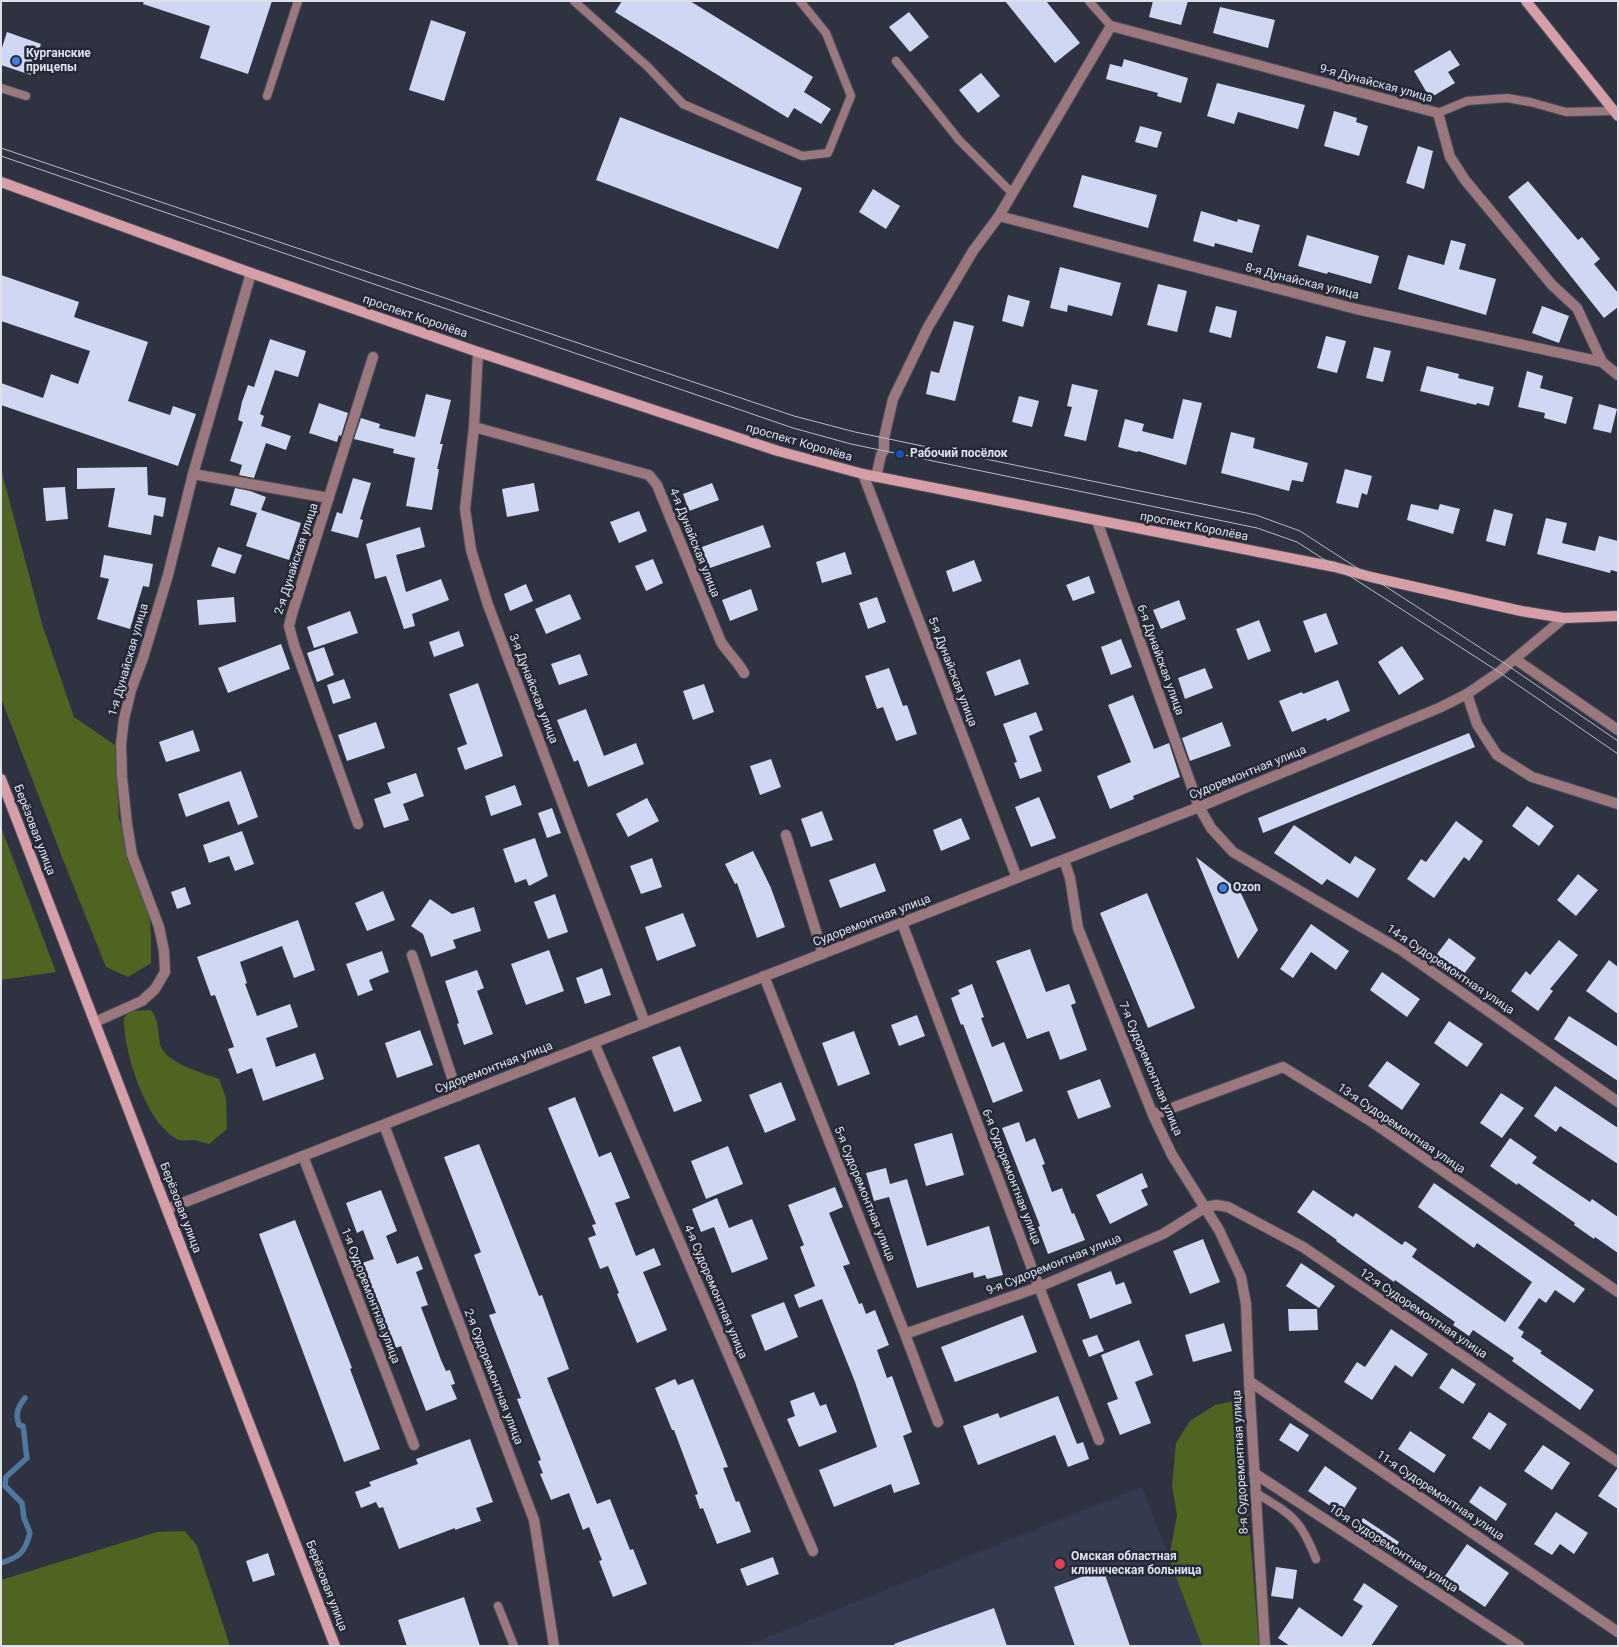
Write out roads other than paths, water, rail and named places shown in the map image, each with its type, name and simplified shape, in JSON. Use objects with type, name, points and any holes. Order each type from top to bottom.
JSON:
[{"type":"main road","points":[[1526,1],[1616,114]]},
{"type":"main road","name":"проспект Королёва","points":[[1,182],[251,273],[478,352],[778,451],[863,474],[1335,568],[1521,611],[1564,618],[1618,616]]},
{"type":"main road","name":"Берёзовая улица","points":[[1,779],[335,1646]]},
{"type":"street","name":"9-я Дунайская улица","points":[[1111,26],[1438,113],[1450,157],[1465,180],[1552,285],[1577,308],[1602,362],[1618,375]]},
{"type":"street","points":[[876,477],[880,455],[884,450],[884,438],[893,398],[928,327],[973,251],[999,216],[1111,26]]},
{"type":"street","name":"8-я Дунайская улица","points":[[999,216],[1356,309],[1602,362]]},
{"type":"street","name":"1-я Дунайская улица","points":[[95,1022],[142,1001],[155,989],[165,972],[164,951],[159,927],[132,855],[122,777],[121,744],[124,719],[131,690],[143,658],[168,575],[193,474],[251,273]]},
{"type":"street","name":"3-я Дунайская улица","points":[[478,352],[474,427],[466,509],[470,550],[488,605],[645,1023]]},
{"type":"street","name":"2-я Дунайская улица","points":[[358,824],[294,645],[289,626],[373,357]]},
{"type":"street","name":"4-я Дунайская улица","points":[[474,427],[649,475],[658,485],[721,642],[744,673]]},
{"type":"street","points":[[193,474],[330,498]]},
{"type":"street","name":"5-я Дунайская улица","points":[[863,474],[1017,878]]},
{"type":"street","name":"6-я Дунайская улица","points":[[1097,521],[1200,807]]},
{"type":"street","name":"Судоремонтная улица","points":[[167,1209],[1200,807],[1439,708],[1468,694],[1499,672],[1564,618]]},
{"type":"street","points":[[1515,659],[1618,730]]},
{"type":"street","points":[[1468,694],[1477,724],[1497,755],[1532,777],[1618,804]]},
{"type":"street","name":"14-я Судоремонтная улица","points":[[1200,807],[1211,828],[1233,852],[1401,950],[1618,1102]]},
{"type":"street","points":[[786,835],[822,954]]},
{"type":"street","name":"7-я Судоремонтная улица","points":[[1064,860],[1070,878],[1078,928],[1153,1115],[1172,1155],[1219,1230],[1241,1277]]},
{"type":"street","name":"6-я Судоремонтная улица","points":[[902,923],[1038,1287],[1099,1440]]},
{"type":"street","points":[[412,955],[458,1096]]},
{"type":"street","name":"5-я Судоремонтная улица","points":[[764,976],[938,1422]]},
{"type":"street","name":"4-я Судоремонтная улица","points":[[594,1043],[813,1551]]},
{"type":"street","name":"13-я Судоремонтная улица","points":[[1153,1115],[1283,1067],[1372,1122],[1618,1292]]},
{"type":"street","name":"2-я Судоремонтная улица","points":[[384,1125],[534,1520],[554,1646]]},
{"type":"street","name":"1-я Судоремонтная улица","points":[[303,1156],[414,1445]]},
{"type":"street","name":"12-я Судоремонтная улица","points":[[1206,1207],[1216,1205],[1228,1207],[1303,1247],[1618,1462]]},
{"type":"street","name":"9-я Судоремонтная улица","points":[[905,1334],[1038,1287],[1164,1234],[1206,1207]]},
{"type":"street","name":"8-я Судоремонтная улица","points":[[1241,1277],[1246,1304],[1265,1646]]},
{"type":"street","name":"11-я Судоремонтная улица","points":[[1249,1381],[1618,1632]]},
{"type":"street","name":"10-я Судоремонтная улица","points":[[1254,1473],[1519,1646]]},
{"type":"lane","points":[[267,96],[298,1]]},
{"type":"lane","points":[[574,1],[648,67],[683,104],[802,156],[828,153],[851,96],[826,33],[800,1]]},
{"type":"lane","points":[[1089,1],[1111,26]]},
{"type":"lane","points":[[896,61],[959,140],[1012,194]]},
{"type":"lane","points":[[1,88],[26,96]]},
{"type":"lane","points":[[1438,113],[1467,101],[1506,98],[1530,102],[1566,112],[1616,114]]},
{"type":"lane","points":[[1256,1493],[1295,1518],[1306,1534],[1316,1559]]},
{"type":"lane","points":[[498,1606],[514,1646]]},
{"type":"waterway","points":[[1,1563],[21,1553],[30,1533],[24,1518],[22,1503],[5,1486],[6,1477],[27,1458],[23,1426],[19,1425],[17,1417],[19,1408],[25,1398]]},
{"type":"tram line","points":[[1,148],[794,416],[855,432],[1256,515],[1300,531],[1507,665],[1618,741]]},
{"type":"tram line","points":[[1,156],[793,428],[851,444],[1257,528],[1297,542],[1499,672],[1618,754]]},
{"type":"place","name":"Курганские прицепы","points":[[16,61]]},
{"type":"place","name":"Рабочий посёлок","points":[[900,454]]},
{"type":"place","name":"Ozon","points":[[1223,888]]},
{"type":"place","name":"Омская областная клиническая больница","points":[[1060,1564]]}]
